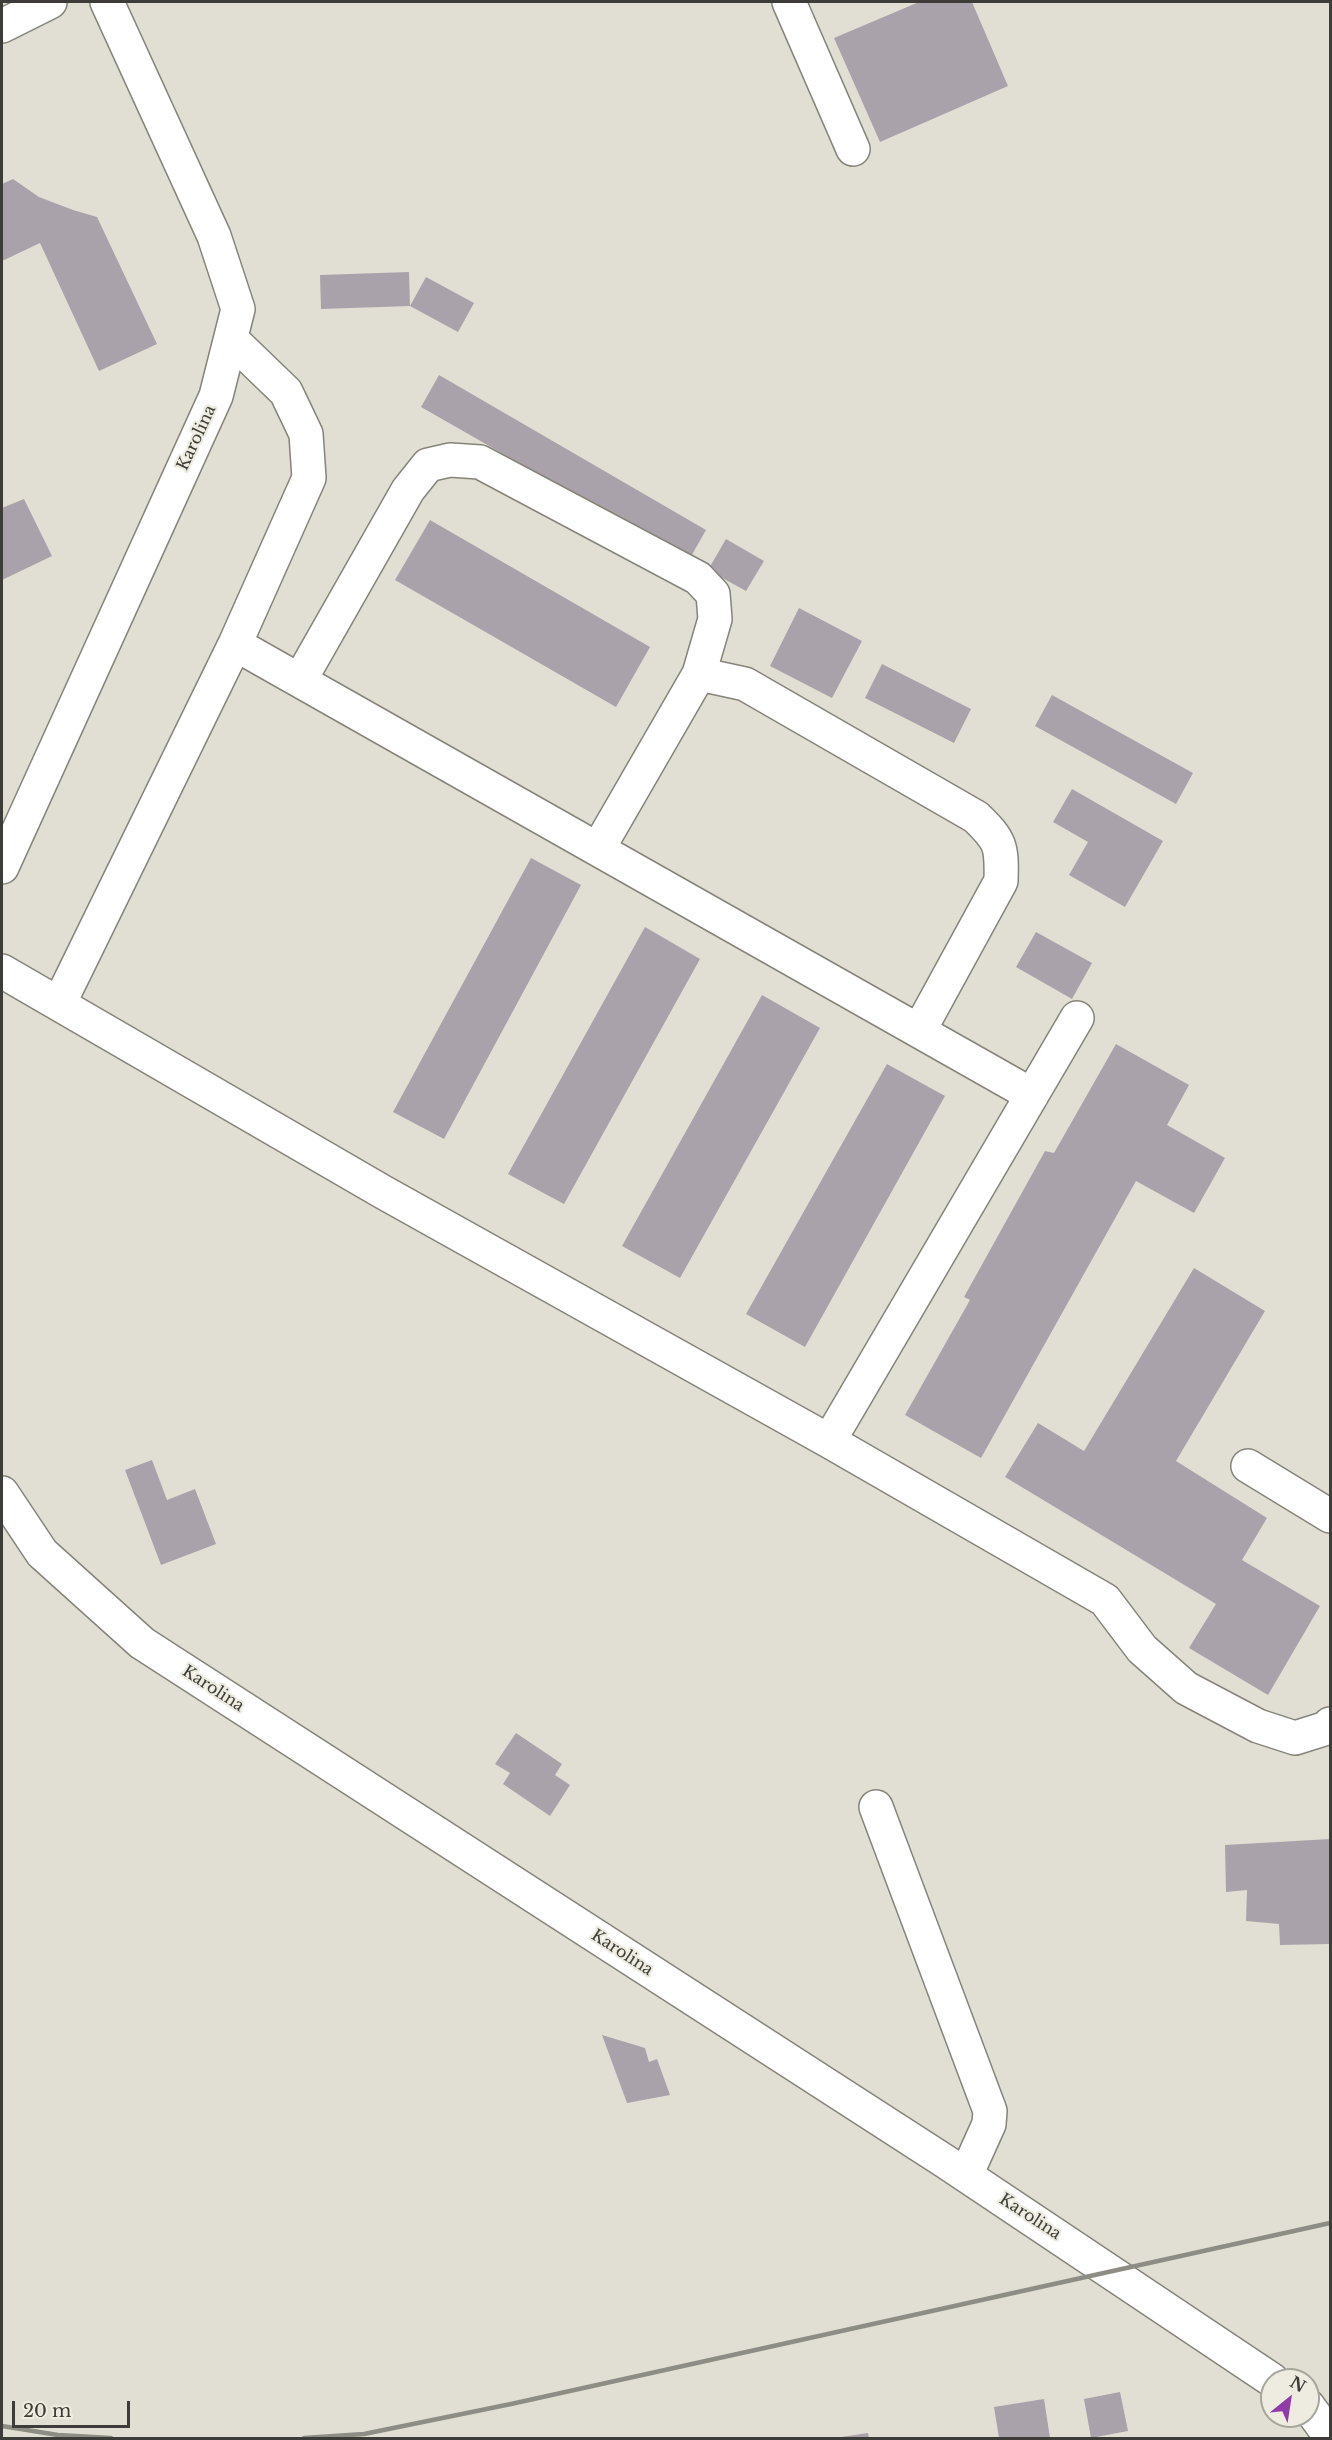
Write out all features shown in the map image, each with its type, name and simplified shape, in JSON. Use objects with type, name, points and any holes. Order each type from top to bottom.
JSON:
[{"type":"street","points":[[2,26],[50,2]]},
{"type":"street","name":"Karolina","points":[[2,867],[216,396],[238,309],[214,236],[107,2]]},
{"type":"street","points":[[789,2],[853,149]]},
{"type":"street","points":[[59,1004],[235,644],[309,478],[306,434],[286,392],[231,339]]},
{"type":"street","points":[[300,680],[408,490],[428,465],[450,460],[480,462],[698,578],[714,594],[715,619],[699,674],[598,849]]},
{"type":"street","points":[[235,644],[1032,1095]]},
{"type":"street","points":[[699,674],[745,684],[976,816],[996,836],[1001,860],[1001,880],[920,1031]]},
{"type":"street","points":[[2,971],[383,1192],[829,1441],[1105,1600],[1142,1649],[1186,1688],[1258,1726],[1295,1738],[1327,1728],[1330,1724]]},
{"type":"street","points":[[829,1441],[1077,1018]]},
{"type":"street","points":[[1248,1466],[1330,1516]]},
{"type":"street","name":"Karolina","points":[[2,1492],[42,1553],[142,1643],[966,2175],[1260,2372]]},
{"type":"street","points":[[876,1807],[990,2111],[989,2124],[966,2175]]},
{"type":"street","points":[[1320,2415],[1330,2436]]},
{"type":"building","points":[[919,2],[972,2],[1008,86],[880,142],[834,38]]},
{"type":"building","points":[[13,179],[39,197],[97,217],[157,344],[99,371],[40,243],[2,261],[2,184]]},
{"type":"building","points":[[409,272],[410,306],[321,309],[320,275]]},
{"type":"building","points":[[426,277],[474,303],[458,332],[410,306]]},
{"type":"building","points":[[439,375],[706,530],[689,560],[421,407]]},
{"type":"building","points":[[24,499],[52,556],[2,580],[2,508]]},
{"type":"building","points":[[430,520],[650,647],[616,707],[395,580]]},
{"type":"building","points":[[726,539],[764,561],[746,591],[708,570]]},
{"type":"building","points":[[799,608],[862,641],[832,698],[770,666]]},
{"type":"building","points":[[882,664],[971,709],[954,743],[865,698]]},
{"type":"building","points":[[1052,695],[1193,773],[1176,804],[1035,726]]},
{"type":"building","points":[[1072,789],[1163,841],[1125,907],[1069,875],[1088,842],[1053,822]]},
{"type":"building","points":[[531,858],[581,885],[444,1139],[393,1112]]},
{"type":"building","points":[[645,927],[700,959],[564,1204],[508,1174]]},
{"type":"building","points":[[1036,932],[1092,963],[1072,999],[1016,967]]},
{"type":"building","points":[[762,995],[820,1028],[680,1278],[622,1246]]},
{"type":"building","points":[[1116,1044],[1189,1085],[1167,1125],[1225,1158],[1194,1213],[1136,1181],[981,1458],[905,1415],[970,1300],[964,1297],[1045,1151],[1054,1153]]},
{"type":"building","points":[[887,1064],[945,1096],[805,1347],[746,1314]]},
{"type":"building","points":[[1194,1268],[1265,1311],[1176,1461],[1267,1518],[1242,1560],[1320,1606],[1268,1695],[1189,1648],[1216,1604],[1005,1477],[1038,1423],[1084,1451]]},
{"type":"building","points":[[152,1460],[167,1500],[195,1489],[216,1544],[161,1565],[125,1470]]},
{"type":"building","points":[[516,1733],[562,1764],[555,1775],[570,1785],[550,1816],[503,1784],[510,1773],[495,1764]]},
{"type":"building","points":[[1330,1839],[1330,1944],[1280,1945],[1279,1924],[1246,1921],[1247,1890],[1226,1892],[1225,1845]]},
{"type":"building","points":[[602,2035],[645,2048],[649,2062],[657,2059],[670,2095],[627,2103]]},
{"type":"building","points":[[1120,2392],[1128,2431],[1091,2438],[1084,2399]]},
{"type":"building","points":[[1044,2399],[1050,2438],[999,2438],[994,2407]]},
{"type":"building","points":[[868,2433],[869,2438],[841,2438],[841,2437]]},
{"type":"railway","points":[[304,2438],[364,2434],[511,2404],[1330,2223]]},
{"type":"railway","points":[[2,2426],[58,2435],[111,2438]]}]
